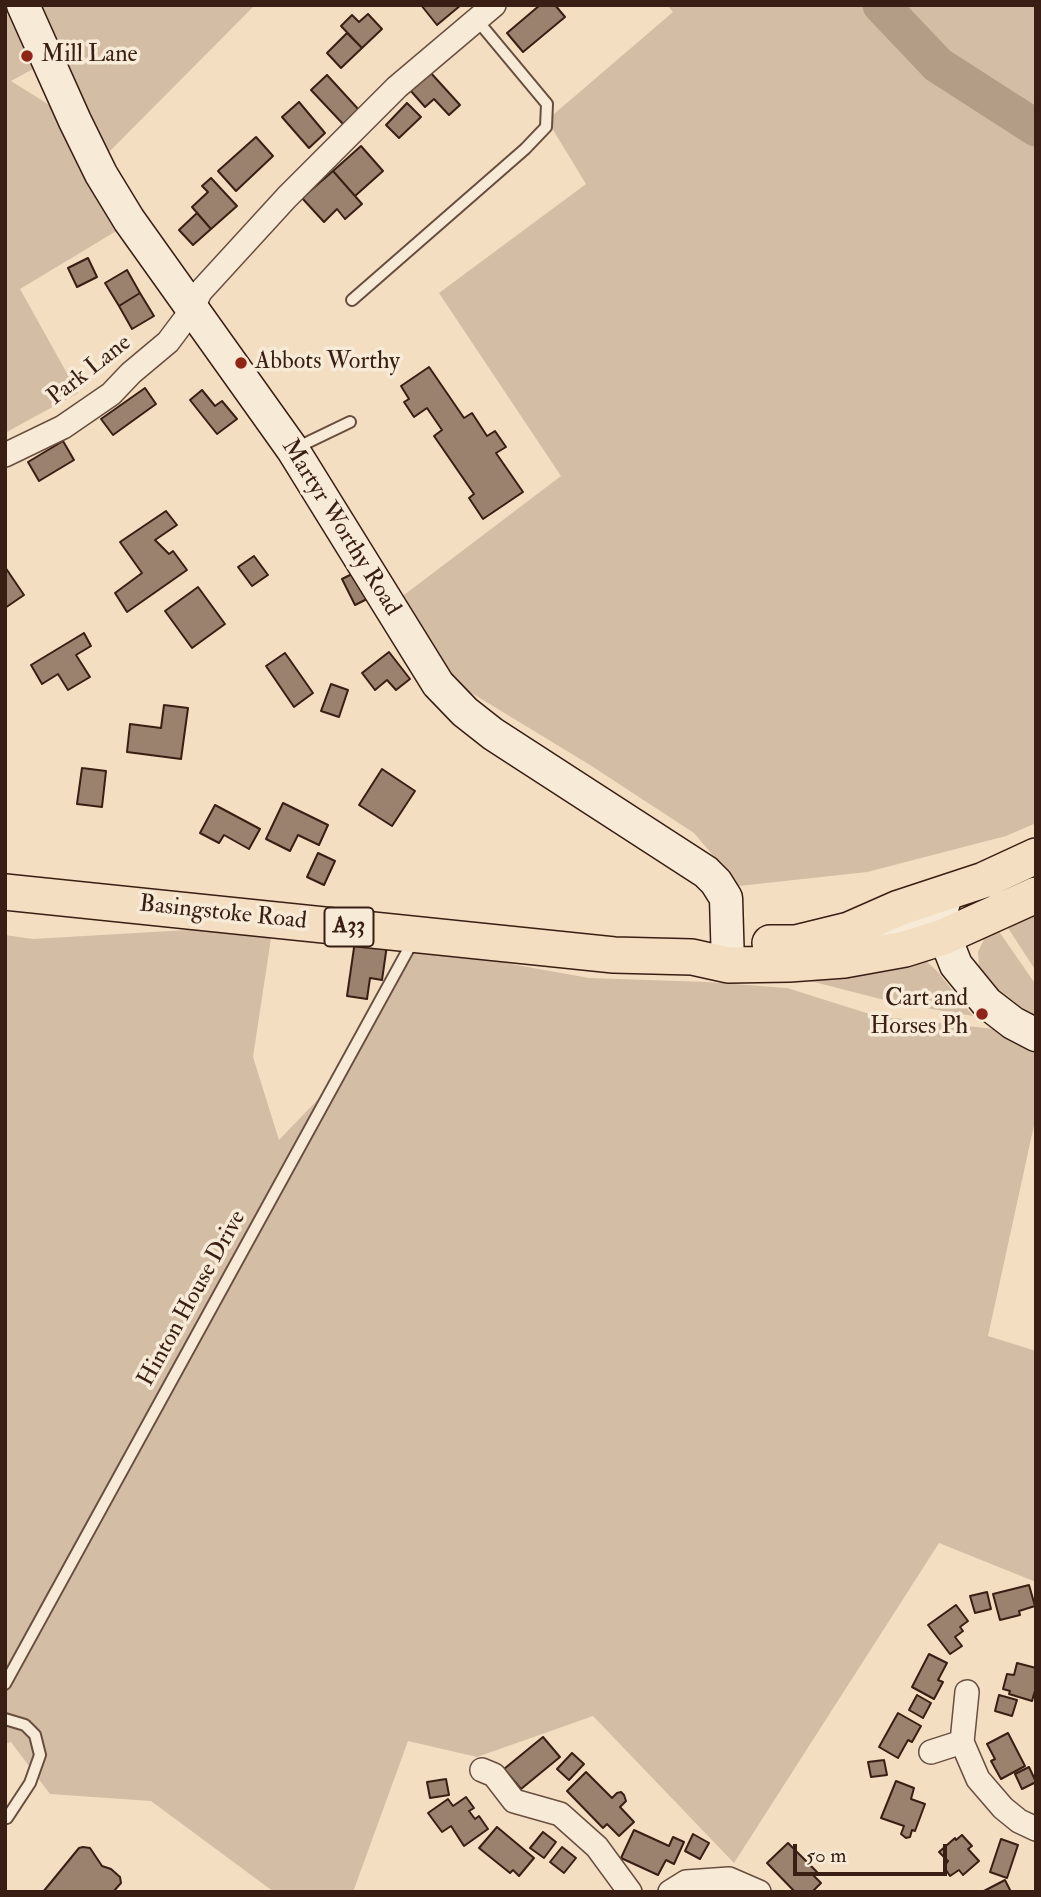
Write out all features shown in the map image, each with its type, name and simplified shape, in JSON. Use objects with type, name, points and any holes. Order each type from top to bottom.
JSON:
[{"type":"main road","name":"Martyr Worthy Road","points":[[23,5],[101,174],[146,246],[293,450],[438,684],[465,712],[492,734],[706,872],[726,898],[728,954]]},
{"type":"main road","name":"A33","points":[[946,893],[984,880],[1036,856]]},
{"type":"main road","name":"Basingstoke Road","points":[[5,892],[614,955],[692,957],[796,943],[849,930],[899,908],[946,893]]},
{"type":"main road","points":[[946,893],[939,922],[956,965],[986,1003],[1013,1023],[1036,1035]]},
{"type":"main road","name":"A33","points":[[943,937],[1036,895]]},
{"type":"main road","points":[[849,930],[911,928],[943,937]]},
{"type":"main road","name":"Basingstoke Road","points":[[728,954],[789,964],[844,960],[905,949],[943,937]]},
{"type":"street","points":[[192,310],[200,292],[287,197],[397,87],[486,12]]},
{"type":"street","name":"Park Lane","points":[[5,455],[64,427],[111,394],[168,342],[192,310]]},
{"type":"street","points":[[967,1692],[962,1742],[978,1779],[1019,1821],[1036,1829]]},
{"type":"street","points":[[931,1752],[962,1742]]},
{"type":"street","points":[[482,1770],[494,1775],[514,1801],[560,1814],[597,1847],[630,1892]]},
{"type":"street","points":[[670,1892],[686,1882],[729,1879],[759,1892]]},
{"type":"lane","points":[[352,300],[525,149],[546,127],[547,104],[486,12]]},
{"type":"lane","points":[[293,450],[350,422]]},
{"type":"lane","name":"Hinton House Drive","points":[[5,1684],[417,934]]},
{"type":"lane","points":[[5,1719],[25,1725],[35,1735],[40,1755],[30,1783],[7,1818]]},
{"type":"shaded area","points":[[36,5],[255,5],[102,159]]},
{"type":"shaded area","points":[[667,5],[1036,5],[1036,823],[1006,836],[867,872],[739,886],[694,833],[590,765],[460,686],[400,598],[561,476],[439,293],[586,184],[547,120],[673,12]]},
{"type":"shaded area","points":[[5,9],[33,69],[11,81],[51,106],[86,178],[118,230],[20,289],[78,393],[5,433]]},
{"type":"shaded area","points":[[1036,915],[1036,971],[1008,928]]},
{"type":"shaded area","points":[[273,925],[253,1057],[279,1140],[327,1090],[411,946],[589,978],[787,988],[876,1016],[994,1029],[1036,1052],[1036,1116],[988,1336],[1036,1351],[1036,1582],[939,1543],[734,1863],[593,1716],[477,1757],[408,1741],[353,1892],[274,1892],[151,1801],[50,1794],[11,1742],[5,1744],[5,935],[33,939]]},
{"type":"shaded area","points":[[998,930],[1036,985],[1036,1022],[1000,994],[979,966],[978,952],[985,937]]},
{"type":"shaded area","points":[[924,959],[973,1016],[896,1003],[791,976]]},
{"type":"building","points":[[421,5],[461,5],[437,25]]},
{"type":"building","points":[[540,5],[555,5],[565,17],[523,52],[507,33]]},
{"type":"building","points":[[368,14],[382,29],[362,48],[341,26],[352,15],[359,22]]},
{"type":"building","points":[[347,33],[362,48],[341,68],[327,53]]},
{"type":"building","points":[[430,72],[460,105],[449,115],[434,99],[425,107],[410,90]]},
{"type":"building","points":[[327,75],[359,110],[344,125],[311,90]]},
{"type":"building","points":[[299,102],[325,133],[309,148],[282,117]]},
{"type":"building","points":[[407,103],[421,117],[399,138],[386,125]]},
{"type":"building","points":[[256,137],[273,156],[236,191],[218,171]]},
{"type":"building","points":[[361,146],[383,171],[355,196],[333,171]]},
{"type":"building","points":[[333,171],[362,204],[345,219],[337,209],[324,222],[302,198]]},
{"type":"building","points":[[211,178],[237,206],[211,229],[192,207],[208,192],[202,186]]},
{"type":"building","points":[[197,213],[211,229],[193,245],[179,230]]},
{"type":"building","points":[[88,258],[97,277],[77,287],[68,268]]},
{"type":"building","points":[[127,270],[140,293],[119,306],[105,283]]},
{"type":"building","points":[[140,293],[154,316],[132,329],[119,306]]},
{"type":"building","points":[[429,367],[464,418],[472,413],[487,436],[495,431],[506,447],[496,453],[523,492],[483,519],[469,498],[474,494],[434,436],[442,430],[427,408],[414,417],[404,402],[409,399],[401,386]]},
{"type":"building","points":[[145,388],[156,404],[113,435],[101,419]]},
{"type":"building","points":[[202,390],[215,406],[222,401],[237,419],[217,434],[190,400]]},
{"type":"building","points":[[63,441],[74,460],[39,481],[28,462]]},
{"type":"building","points":[[166,511],[177,525],[155,540],[169,554],[173,551],[187,570],[127,612],[115,593],[142,573],[120,542]]},
{"type":"building","points":[[254,556],[268,575],[252,586],[238,567]]},
{"type":"building","points":[[5,567],[24,595],[5,608]]},
{"type":"building","points":[[360,570],[373,596],[355,605],[342,579]]},
{"type":"building","points":[[198,587],[225,624],[192,648],[165,611]]},
{"type":"building","points":[[84,633],[91,646],[76,655],[90,677],[68,690],[58,674],[42,684],[31,665]]},
{"type":"building","points":[[389,652],[410,679],[396,690],[387,680],[375,690],[362,673]]},
{"type":"building","points":[[285,653],[313,693],[294,707],[266,666]]},
{"type":"building","points":[[331,684],[348,690],[339,717],[321,711]]},
{"type":"building","points":[[164,705],[188,708],[181,759],[127,752],[130,724],[161,728]]},
{"type":"building","points":[[82,768],[106,771],[102,807],[77,804]]},
{"type":"building","points":[[382,769],[415,791],[392,826],[359,805]]},
{"type":"building","points":[[283,803],[328,825],[319,845],[298,835],[290,851],[266,839]]},
{"type":"building","points":[[215,805],[260,829],[249,849],[224,835],[219,843],[200,833]]},
{"type":"building","points":[[318,853],[335,861],[324,885],[307,877]]},
{"type":"building","points":[[355,941],[387,945],[382,980],[370,978],[367,999],[347,996]]},
{"type":"building","points":[[1029,1585],[1035,1606],[1019,1611],[1020,1615],[1000,1620],[993,1594]]},
{"type":"building","points":[[987,1592],[991,1609],[975,1613],[970,1596]]},
{"type":"building","points":[[956,1605],[968,1621],[960,1627],[963,1631],[955,1637],[962,1646],[950,1654],[928,1625]]},
{"type":"building","points":[[929,1654],[947,1663],[938,1680],[943,1682],[934,1699],[912,1687]]},
{"type":"building","points":[[1017,1663],[1036,1668],[1036,1687],[1032,1701],[1009,1694],[1010,1691],[1003,1689],[1007,1674],[1014,1675]]},
{"type":"building","points":[[917,1695],[931,1703],[923,1718],[909,1710]]},
{"type":"building","points":[[999,1695],[1017,1700],[1012,1716],[995,1711]]},
{"type":"building","points":[[898,1713],[921,1726],[912,1742],[908,1740],[898,1758],[879,1747]]},
{"type":"building","points":[[1008,1733],[1025,1766],[1001,1779],[991,1761],[995,1759],[987,1744]]},
{"type":"building","points":[[543,1737],[560,1757],[521,1789],[504,1769]]},
{"type":"building","points":[[572,1753],[584,1764],[569,1780],[557,1769]]},
{"type":"building","points":[[884,1760],[887,1775],[871,1777],[868,1762]]},
{"type":"building","points":[[1029,1767],[1036,1782],[1022,1789],[1015,1774]]},
{"type":"building","points":[[586,1772],[612,1798],[621,1792],[624,1795],[626,1801],[620,1807],[634,1822],[619,1836],[607,1824],[603,1828],[567,1791]]},
{"type":"building","points":[[446,1779],[449,1795],[430,1798],[427,1782]]},
{"type":"building","points":[[896,1781],[914,1788],[911,1799],[925,1804],[915,1831],[912,1830],[910,1837],[906,1838],[901,1834],[904,1826],[881,1818]]},
{"type":"building","points":[[466,1797],[474,1808],[469,1811],[475,1819],[479,1816],[488,1829],[464,1846],[451,1826],[442,1832],[428,1813],[448,1799],[453,1806]]},
{"type":"building","points":[[497,1827],[534,1858],[519,1876],[513,1870],[510,1873],[479,1848]]},
{"type":"building","points":[[634,1830],[669,1846],[673,1837],[684,1842],[674,1864],[666,1860],[658,1875],[621,1858]]},
{"type":"building","points":[[543,1832],[556,1842],[544,1858],[530,1848]]},
{"type":"building","points":[[693,1834],[709,1843],[700,1859],[685,1851]]},
{"type":"building","points":[[962,1835],[972,1846],[968,1849],[979,1861],[963,1875],[959,1870],[950,1876],[944,1867],[948,1861],[939,1852]]},
{"type":"building","points":[[1001,1839],[1018,1845],[1007,1878],[990,1872]]},
{"type":"building","points":[[788,1843],[817,1872],[813,1875],[821,1883],[812,1892],[795,1892],[767,1863]]},
{"type":"building","points":[[562,1847],[576,1858],[564,1873],[550,1862]]},
{"type":"building","points":[[79,1848],[90,1848],[102,1866],[111,1869],[120,1877],[121,1883],[113,1892],[43,1892]]},
{"type":"building","points":[[1005,1880],[1011,1892],[982,1892]]},
{"type":"waterway","points":[[881,5],[938,65],[1036,128]]},
{"type":"place","name":"Mill Lane","points":[[27,56]]},
{"type":"place","name":"Abbots Worthy","points":[[241,363]]},
{"type":"place","name":"Cart and Horses Ph","points":[[982,1014]]}]
